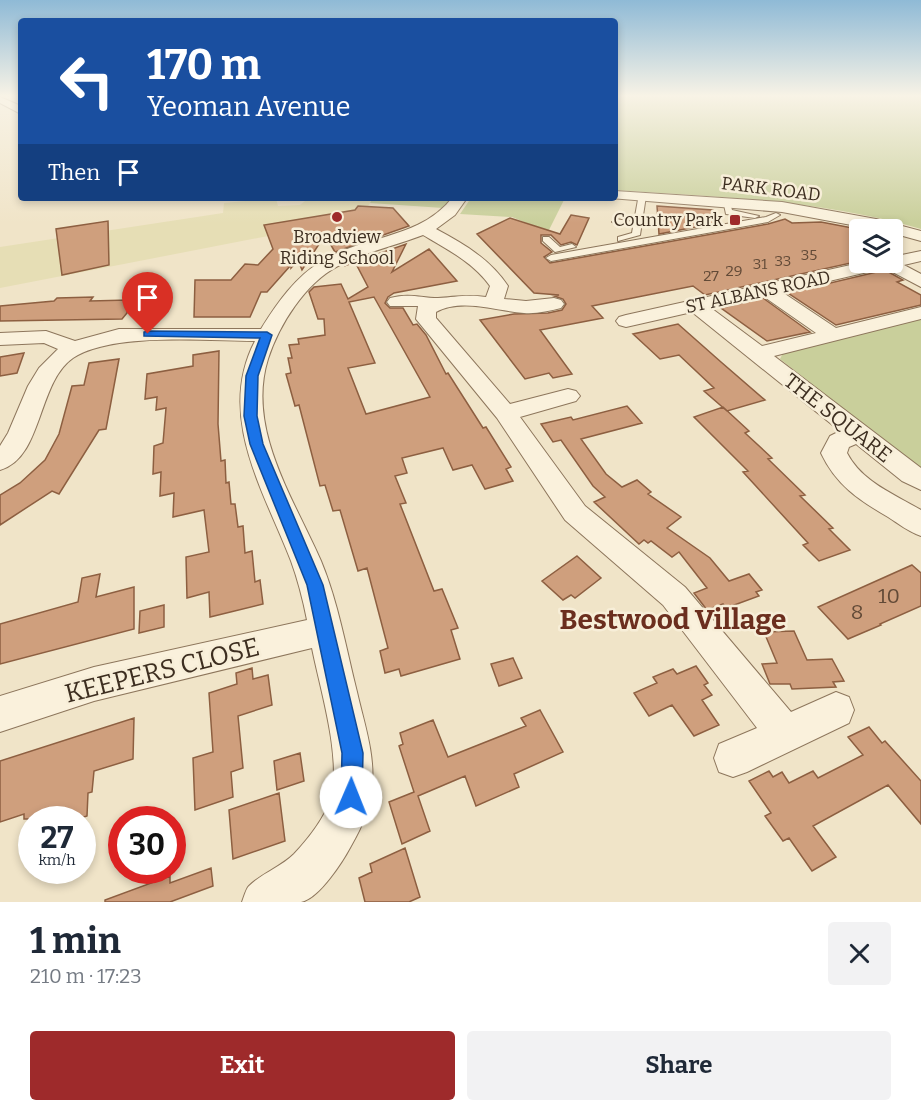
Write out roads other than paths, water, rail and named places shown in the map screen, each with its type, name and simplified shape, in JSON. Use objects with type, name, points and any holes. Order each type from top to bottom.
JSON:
[{"type":"street","name":"PARK ROAD","points":[[618,195],[726,202],[876,224],[921,236]]},
{"type":"street","points":[[264,902],[304,874],[333,838],[351,797],[352,753],[315,585],[256,444],[251,416],[252,376],[267,335],[296,296],[322,269],[349,255],[423,228],[450,212],[458,201]]},
{"type":"street","points":[[423,228],[464,244],[495,278],[499,286],[493,303]]},
{"type":"street","name":"ST ALBANS ROAD","points":[[903,259],[921,256]]},
{"type":"street","points":[[903,270],[921,281]]},
{"type":"street","name":"ST ALBANS ROAD","points":[[626,321],[849,271]]},
{"type":"street","points":[[767,290],[833,335]]},
{"type":"street","points":[[397,302],[414,300],[436,303],[448,301],[493,303],[532,308],[554,304]]},
{"type":"street","points":[[436,303],[426,309],[426,319],[505,413],[582,520],[674,596],[785,734]]},
{"type":"street","name":"THE SQUARE","points":[[694,305],[921,480]]},
{"type":"street","name":"THE SQUARE","points":[[757,354],[921,313]]},
{"type":"street","points":[[0,461],[8,454],[20,436],[40,381],[47,369],[75,348],[119,335],[267,335]]},
{"type":"street","points":[[0,339],[46,337],[75,348]]},
{"type":"street","points":[[505,413],[568,396]]},
{"type":"street","points":[[858,433],[839,442],[834,453],[839,466],[860,487],[921,525]]},
{"type":"street","name":"KEEPERS CLOSE","points":[[0,714],[94,684],[325,630]]},
{"type":"street","points":[[733,758],[836,710]]},
{"type":"lane","points":[[546,239],[558,250],[636,235],[642,196]]},
{"type":"lane","points":[[551,258],[768,219],[779,211]]},
{"type":"lane","points":[[616,222],[639,225]]},
{"type":"place","name":"Broadview Riding School","points":[[337,217]]},
{"type":"place","name":"Country Park","points":[[735,220]]},
{"type":"district","name":"Bestwood Village","points":[[673,619]]}]
